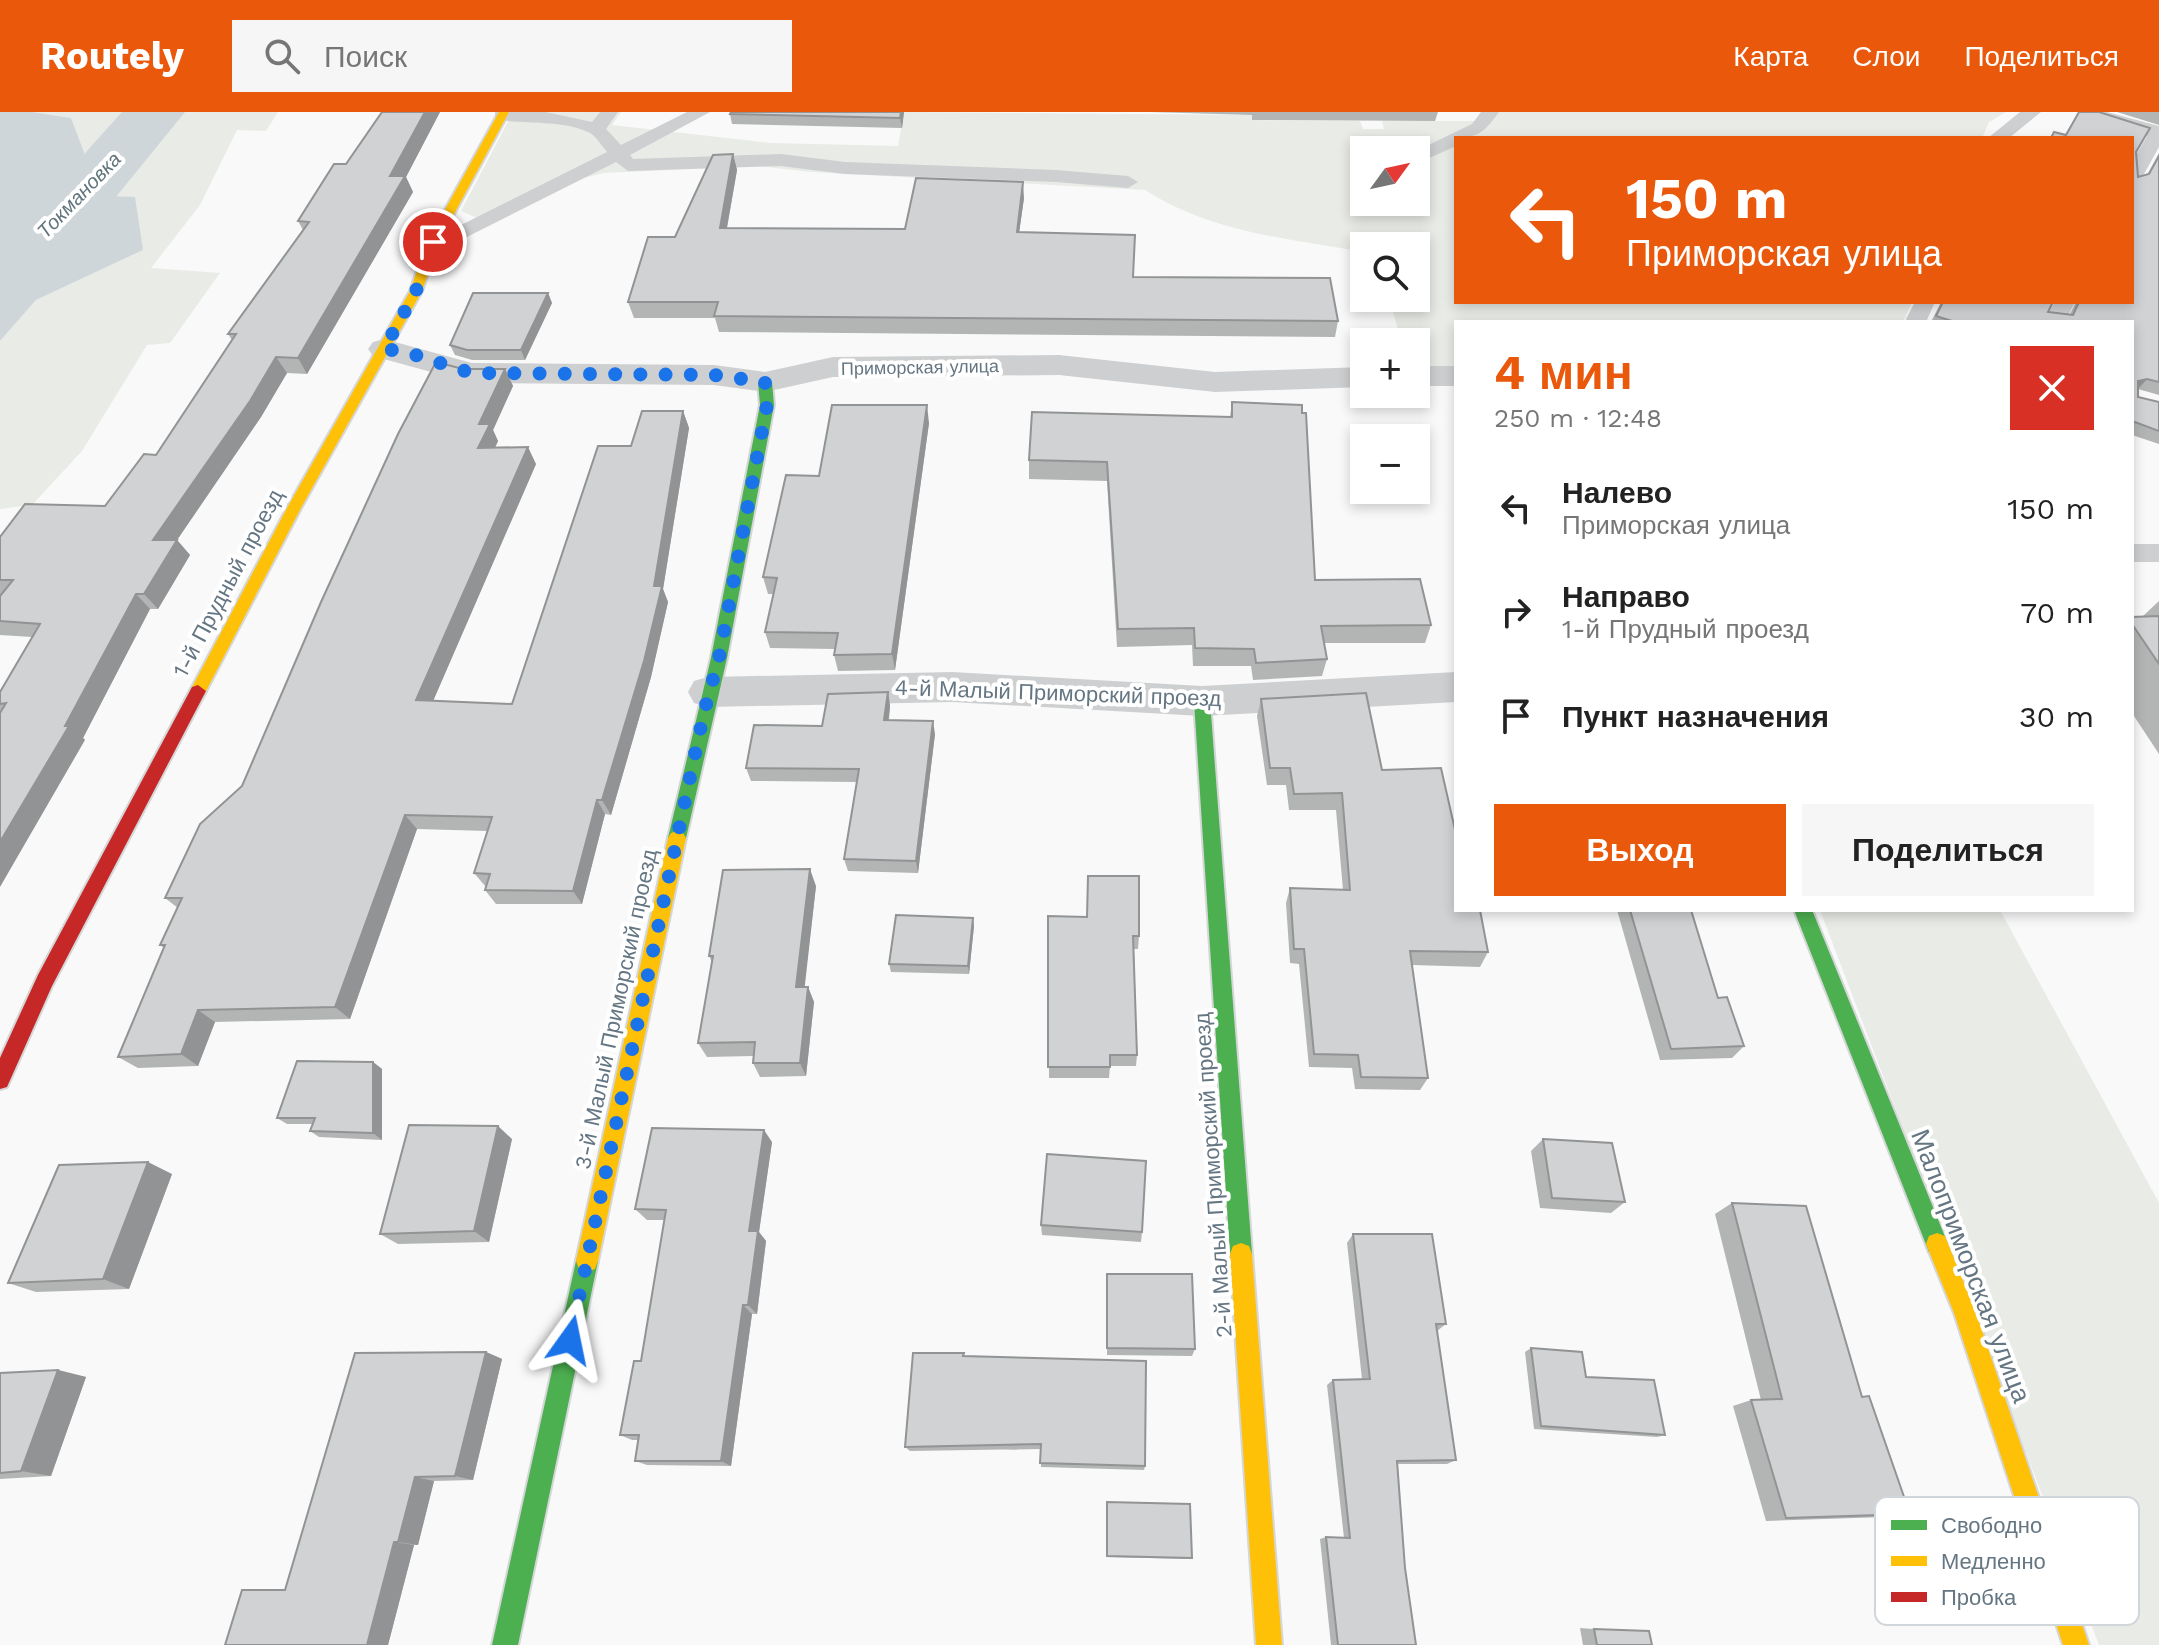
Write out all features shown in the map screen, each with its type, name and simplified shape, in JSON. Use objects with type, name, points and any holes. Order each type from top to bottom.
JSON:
[{"type":"street","name":"1-й Прудный проезд","points":[[0,1080],[52,967],[294,508],[416,291],[433,242],[503,113]]},
{"type":"street","name":"Приморская улица","points":[[384,349],[406,352],[471,373],[714,375],[765,382],[833,367],[1059,365],[1215,382],[1350,377]]},
{"type":"street","points":[[1430,376],[1454,376]]},
{"type":"street","name":"3-й Малый Приморский проезд","points":[[505,1645],[708,692],[719,658],[767,405],[765,382]]},
{"type":"street","name":"4-й Малый Приморский проезд","points":[[708,692],[952,687],[1202,701],[1454,687]]},
{"type":"street","name":"2-й Малый Приморский проезд","points":[[1202,701],[1269,1645]]},
{"type":"street","name":"Малоприморская улица","points":[[1804,912],[1965,1313],[2027,1497]]},
{"type":"street","name":"Малоприморская улица","points":[[2069,1625],[2076,1645]]},
{"type":"lane","points":[[597,129],[609,112]]},
{"type":"lane","points":[[433,242],[452,237],[701,112]]},
{"type":"lane","points":[[1461,136],[1478,128],[1490,112]]},
{"type":"lane","points":[[2000,136],[2032,112]]},
{"type":"lane","points":[[2088,112],[2158,132],[2134,175]]},
{"type":"lane","points":[[503,113],[535,115],[597,129],[628,165],[781,160],[845,168],[1056,176],[1128,182]]},
{"type":"lane","points":[[1430,151],[1454,139]]},
{"type":"lane","points":[[2134,553],[2159,553]]},
{"type":"shaded area","points":[[33,112],[278,112],[266,131],[237,130],[200,205],[151,268],[220,273],[170,343],[147,345],[82,451],[32,505],[0,509],[0,341],[36,300],[143,250],[83,195],[84,152],[71,118]]},
{"type":"shaded area","points":[[513,112],[621,112],[612,125],[771,143],[898,146],[904,112],[1252,115],[1253,120],[1360,121],[1363,129],[1384,129],[1382,121],[1485,121],[1483,112],[2006,112],[1989,122],[1983,136],[1454,136],[1454,304],[1911,304],[1904,320],[1454,320],[1454,366],[1430,366],[1430,328],[1397,328],[1393,312],[1430,312],[1430,232],[1350,232],[1350,250],[1223,225],[1196,216],[1145,190],[811,172],[757,166],[604,173],[575,180],[505,216],[475,217],[461,211]]},
{"type":"shaded area","points":[[1821,912],[2001,912],[2159,1203],[2159,1645],[2099,1645],[2091,1625],[2139,1625],[2139,1497],[2043,1497]]},
{"type":"water","points":[[0,112],[33,112],[71,118],[84,152],[83,195],[135,197],[143,250],[36,300],[0,341]]},
{"type":"building","points":[[382,112],[425,112],[390,176],[405,176],[298,358],[276,357],[250,401],[153,540],[177,540],[144,594],[136,594],[65,726],[69,726],[0,842],[0,713],[6,703],[0,704],[0,692],[40,624],[0,621],[0,596],[13,580],[0,580],[0,537],[25,504],[105,506],[144,454],[156,455],[236,334],[228,334],[309,222],[298,221],[334,164],[346,164]]},
{"type":"building","points":[[731,112],[901,112],[900,118]]},
{"type":"building","points":[[2079,112],[2099,112],[2150,128],[2136,152],[2138,177],[2149,174],[2159,156],[2159,382],[2147,379],[2138,381],[2138,397],[2159,402],[2159,431],[2134,422],[2134,320],[1949,320],[1936,316],[1942,304],[2052,304],[2048,312],[2073,315],[2078,304],[2134,304],[2134,136],[2052,136],[2054,132],[2066,135]]},
{"type":"building","points":[[733,154],[720,228],[905,229],[916,178],[1023,182],[1017,232],[1135,235],[1133,277],[1330,278],[1338,321],[714,316],[718,302],[628,302],[648,237],[675,237],[713,155]]},
{"type":"building","points":[[473,293],[548,293],[521,350],[467,350],[450,345]]},
{"type":"building","points":[[436,362],[463,369],[505,369],[479,424],[490,424],[478,448],[528,447],[416,700],[512,704],[598,446],[631,446],[642,411],[683,411],[654,586],[662,586],[644,661],[602,800],[597,800],[573,891],[485,890],[490,874],[474,873],[492,817],[405,815],[335,1007],[198,1010],[181,1054],[118,1057],[165,945],[160,945],[182,898],[165,898],[200,824],[242,786],[321,602],[398,434]]},
{"type":"building","points":[[1232,402],[1302,405],[1302,413],[1306,413],[1315,580],[1420,579],[1431,625],[1321,626],[1327,659],[1256,663],[1254,649],[1195,648],[1194,628],[1118,629],[1107,462],[1029,460],[1032,412],[1232,417]]},
{"type":"building","points":[[832,405],[927,405],[892,654],[834,655],[838,633],[765,632],[777,578],[763,577],[786,475],[819,476]]},
{"type":"building","points":[[2159,616],[2159,664],[2134,627],[2134,617]]},
{"type":"building","points":[[888,692],[884,720],[933,721],[916,861],[844,859],[859,769],[746,768],[754,725],[822,726],[828,694]]},
{"type":"building","points":[[1366,693],[1382,770],[1441,768],[1454,825],[1454,912],[1480,912],[1488,952],[1410,951],[1428,1078],[1361,1077],[1358,1055],[1314,1054],[1304,949],[1294,949],[1290,888],[1350,890],[1342,793],[1294,794],[1290,768],[1270,768],[1261,699]]},
{"type":"building","points":[[810,869],[796,987],[808,987],[800,1063],[753,1063],[755,1042],[698,1043],[713,956],[709,956],[723,870]]},
{"type":"building","points":[[1088,876],[1139,876],[1139,936],[1133,936],[1137,1055],[1110,1055],[1110,1067],[1048,1067],[1048,916],[1087,917]]},
{"type":"building","points":[[1631,912],[1692,912],[1718,998],[1727,997],[1744,1046],[1671,1049]]},
{"type":"building","points":[[896,915],[973,918],[968,966],[889,964]]},
{"type":"building","points":[[297,1061],[373,1062],[373,1133],[310,1131],[315,1118],[277,1118]]},
{"type":"building","points":[[409,1125],[498,1126],[474,1231],[380,1234]]},
{"type":"building","points":[[652,1128],[764,1130],[749,1231],[758,1231],[748,1305],[743,1305],[721,1461],[635,1461],[639,1435],[620,1435],[634,1361],[641,1361],[666,1210],[635,1209]]},
{"type":"building","points":[[1543,1139],[1612,1143],[1625,1202],[1552,1198]]},
{"type":"building","points":[[1047,1154],[1146,1161],[1142,1232],[1041,1225]]},
{"type":"building","points":[[148,1162],[103,1279],[8,1283],[59,1165]]},
{"type":"building","points":[[1732,1203],[1806,1206],[1862,1397],[1869,1396],[1904,1497],[1875,1497],[1875,1515],[1786,1518],[1751,1400],[1782,1399]]},
{"type":"building","points":[[1353,1234],[1432,1234],[1446,1324],[1436,1324],[1456,1460],[1397,1461],[1405,1568],[1416,1645],[1338,1645],[1326,1537],[1350,1538],[1333,1380],[1370,1379]]},
{"type":"building","points":[[1107,1274],[1192,1274],[1195,1349],[1107,1348]]},
{"type":"building","points":[[1531,1348],[1582,1352],[1586,1377],[1654,1380],[1665,1435],[1541,1426]]},
{"type":"building","points":[[486,1352],[455,1476],[415,1477],[367,1645],[225,1645],[242,1590],[285,1590],[355,1353]]},
{"type":"building","points":[[913,1353],[1146,1361],[1145,1466],[1040,1463],[1041,1444],[905,1447]]},
{"type":"building","points":[[58,1370],[21,1471],[0,1473],[0,1373]]},
{"type":"building","points":[[1107,1502],[1190,1504],[1192,1558],[1107,1556]]},
{"type":"building","points":[[1594,1629],[1649,1631],[1652,1645],[1597,1645]]},
{"type":"waterway","name":"Токмановка","points":[[0,275],[83,195],[155,112]]},
{"type":"traffic: fast","points":[[677,838],[719,658],[767,405],[765,382]]},
{"type":"traffic: fast","points":[[1202,701],[1241,1254]]},
{"type":"traffic: fast","points":[[1804,912],[1937,1244]]},
{"type":"traffic: fast","points":[[505,1645],[587,1261]]},
{"type":"traffic: slow","points":[[198,691],[294,508],[416,291],[433,242],[504,112]]},
{"type":"traffic: slow","points":[[587,1261],[677,838]]},
{"type":"traffic: slow","points":[[1937,1244],[1965,1313],[2027,1497]]},
{"type":"traffic: slow","points":[[1241,1254],[1269,1645]]},
{"type":"traffic: slow","points":[[2069,1625],[2076,1645]]},
{"type":"traffic: jam","points":[[0,1080],[45,981],[198,691]]},
{"type":"route","points":[[433,242],[416,291],[384,349],[406,352],[471,373],[714,375],[765,382],[767,405],[719,658],[708,692],[570,1340]]}]
